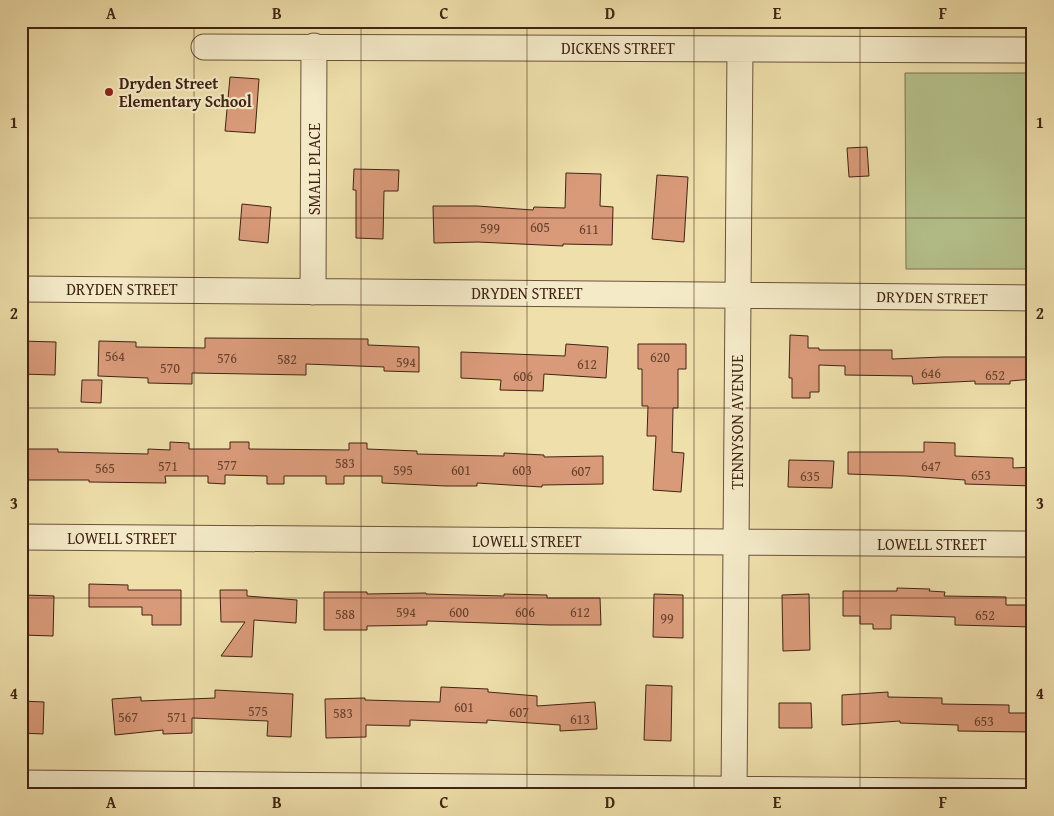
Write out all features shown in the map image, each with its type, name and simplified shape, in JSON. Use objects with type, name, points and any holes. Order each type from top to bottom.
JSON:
[{"type":"street","name":"SMALL PLACE","points":[[313,292],[314,46]]},
{"type":"street","name":"DICKENS STREET","points":[[204,47],[1033,50]]},
{"type":"street","name":"TENNYSON AVENUE","points":[[734,792],[740,49]]},
{"type":"street","name":"DRYDEN STREET","points":[[21,289],[102,288],[313,292],[1033,298]]},
{"type":"street","name":"LOWELL STREET","points":[[21,537],[1033,544]]},
{"type":"street","points":[[21,784],[734,792],[1033,792]]},
{"type":"green space","points":[[905,73],[1033,73],[1033,269],[906,269]]},
{"type":"building","points":[[230,77],[259,79],[255,133],[225,131]]},
{"type":"building","points":[[867,147],[869,176],[849,177],[847,148]]},
{"type":"building","points":[[354,169],[399,170],[398,191],[384,191],[383,239],[356,238],[356,190],[353,190]]},
{"type":"building","points":[[566,173],[601,174],[600,206],[613,207],[612,245],[563,244],[563,246],[478,242],[434,243],[433,206],[477,206],[533,210],[534,207],[565,208]]},
{"type":"building","points":[[657,175],[688,177],[684,242],[652,239]]},
{"type":"building","points":[[242,204],[271,207],[268,243],[239,240]]},
{"type":"building","points":[[790,335],[808,336],[808,348],[819,348],[819,350],[892,350],[892,359],[1033,357],[1033,379],[1010,381],[1010,384],[975,384],[975,381],[913,384],[912,376],[845,375],[845,366],[819,365],[819,392],[810,392],[810,398],[792,398],[792,378],[789,378]]},
{"type":"building","points":[[205,338],[368,339],[368,345],[419,347],[419,372],[384,371],[384,367],[306,364],[306,375],[192,373],[192,384],[148,383],[148,378],[98,376],[99,341],[136,342],[136,347],[205,348]]},
{"type":"building","points":[[21,341],[56,342],[55,375],[21,374]]},
{"type":"building","points":[[566,344],[608,347],[606,378],[544,374],[543,391],[500,390],[501,380],[461,378],[461,352],[565,356]]},
{"type":"building","points":[[638,344],[686,344],[686,369],[678,369],[678,408],[673,408],[672,452],[684,453],[681,492],[653,490],[656,436],[647,436],[648,406],[642,406],[642,369],[638,369]]},
{"type":"building","points":[[82,380],[102,380],[101,403],[81,402]]},
{"type":"building","points":[[170,442],[189,443],[189,449],[230,449],[230,442],[249,442],[249,449],[349,450],[349,443],[367,443],[367,449],[417,451],[417,454],[504,456],[504,453],[544,455],[544,457],[603,456],[603,484],[542,485],[542,487],[477,483],[477,486],[446,486],[382,483],[382,476],[344,476],[344,484],[326,484],[326,476],[284,476],[284,484],[267,484],[267,476],[225,475],[225,484],[208,483],[208,476],[165,476],[166,483],[28,480],[28,449],[58,449],[58,452],[148,454],[148,449],[170,450]]},
{"type":"building","points":[[924,442],[955,443],[955,456],[1013,458],[1013,468],[1033,467],[1033,486],[965,484],[965,480],[848,474],[848,452],[924,452]]},
{"type":"building","points":[[789,460],[834,461],[832,488],[788,487]]},
{"type":"building","points":[[89,584],[128,585],[128,590],[181,590],[181,625],[152,625],[152,615],[142,615],[142,607],[89,607]]},
{"type":"building","points":[[897,588],[930,589],[929,591],[945,592],[944,596],[1006,597],[1006,605],[1033,605],[1033,627],[955,625],[955,617],[891,615],[891,629],[873,629],[873,624],[860,624],[860,616],[843,616],[843,591],[897,591]]},
{"type":"building","points":[[220,590],[247,590],[247,596],[297,600],[296,623],[254,620],[252,657],[221,656],[245,622],[221,622]]},
{"type":"building","points":[[324,592],[504,596],[504,594],[547,595],[547,598],[600,598],[601,625],[427,621],[427,625],[367,626],[367,630],[324,630]]},
{"type":"building","points":[[654,594],[683,595],[683,638],[653,637]]},
{"type":"building","points":[[809,594],[810,650],[783,651],[782,595]]},
{"type":"building","points":[[24,595],[54,596],[53,636],[22,635]]},
{"type":"building","points":[[646,685],[672,686],[671,741],[644,740]]},
{"type":"building","points":[[441,687],[488,689],[488,692],[537,696],[537,706],[595,702],[597,729],[560,731],[560,725],[487,720],[487,723],[410,720],[410,726],[366,725],[366,737],[326,738],[325,699],[365,698],[365,700],[440,702]]},
{"type":"building","points":[[215,690],[293,694],[291,737],[267,736],[268,721],[192,718],[192,733],[163,734],[163,730],[115,735],[112,699],[141,697],[141,701],[215,698]]},
{"type":"building","points":[[888,692],[888,697],[942,698],[942,704],[1009,705],[1009,713],[1033,713],[1033,732],[958,731],[958,725],[900,723],[900,721],[842,725],[842,695]]},
{"type":"building","points":[[21,701],[44,702],[43,734],[21,733]]},
{"type":"building","points":[[779,703],[811,703],[812,728],[779,728]]},
{"type":"place","name":"Dryden Street Elementary School","points":[[109,92]]}]
